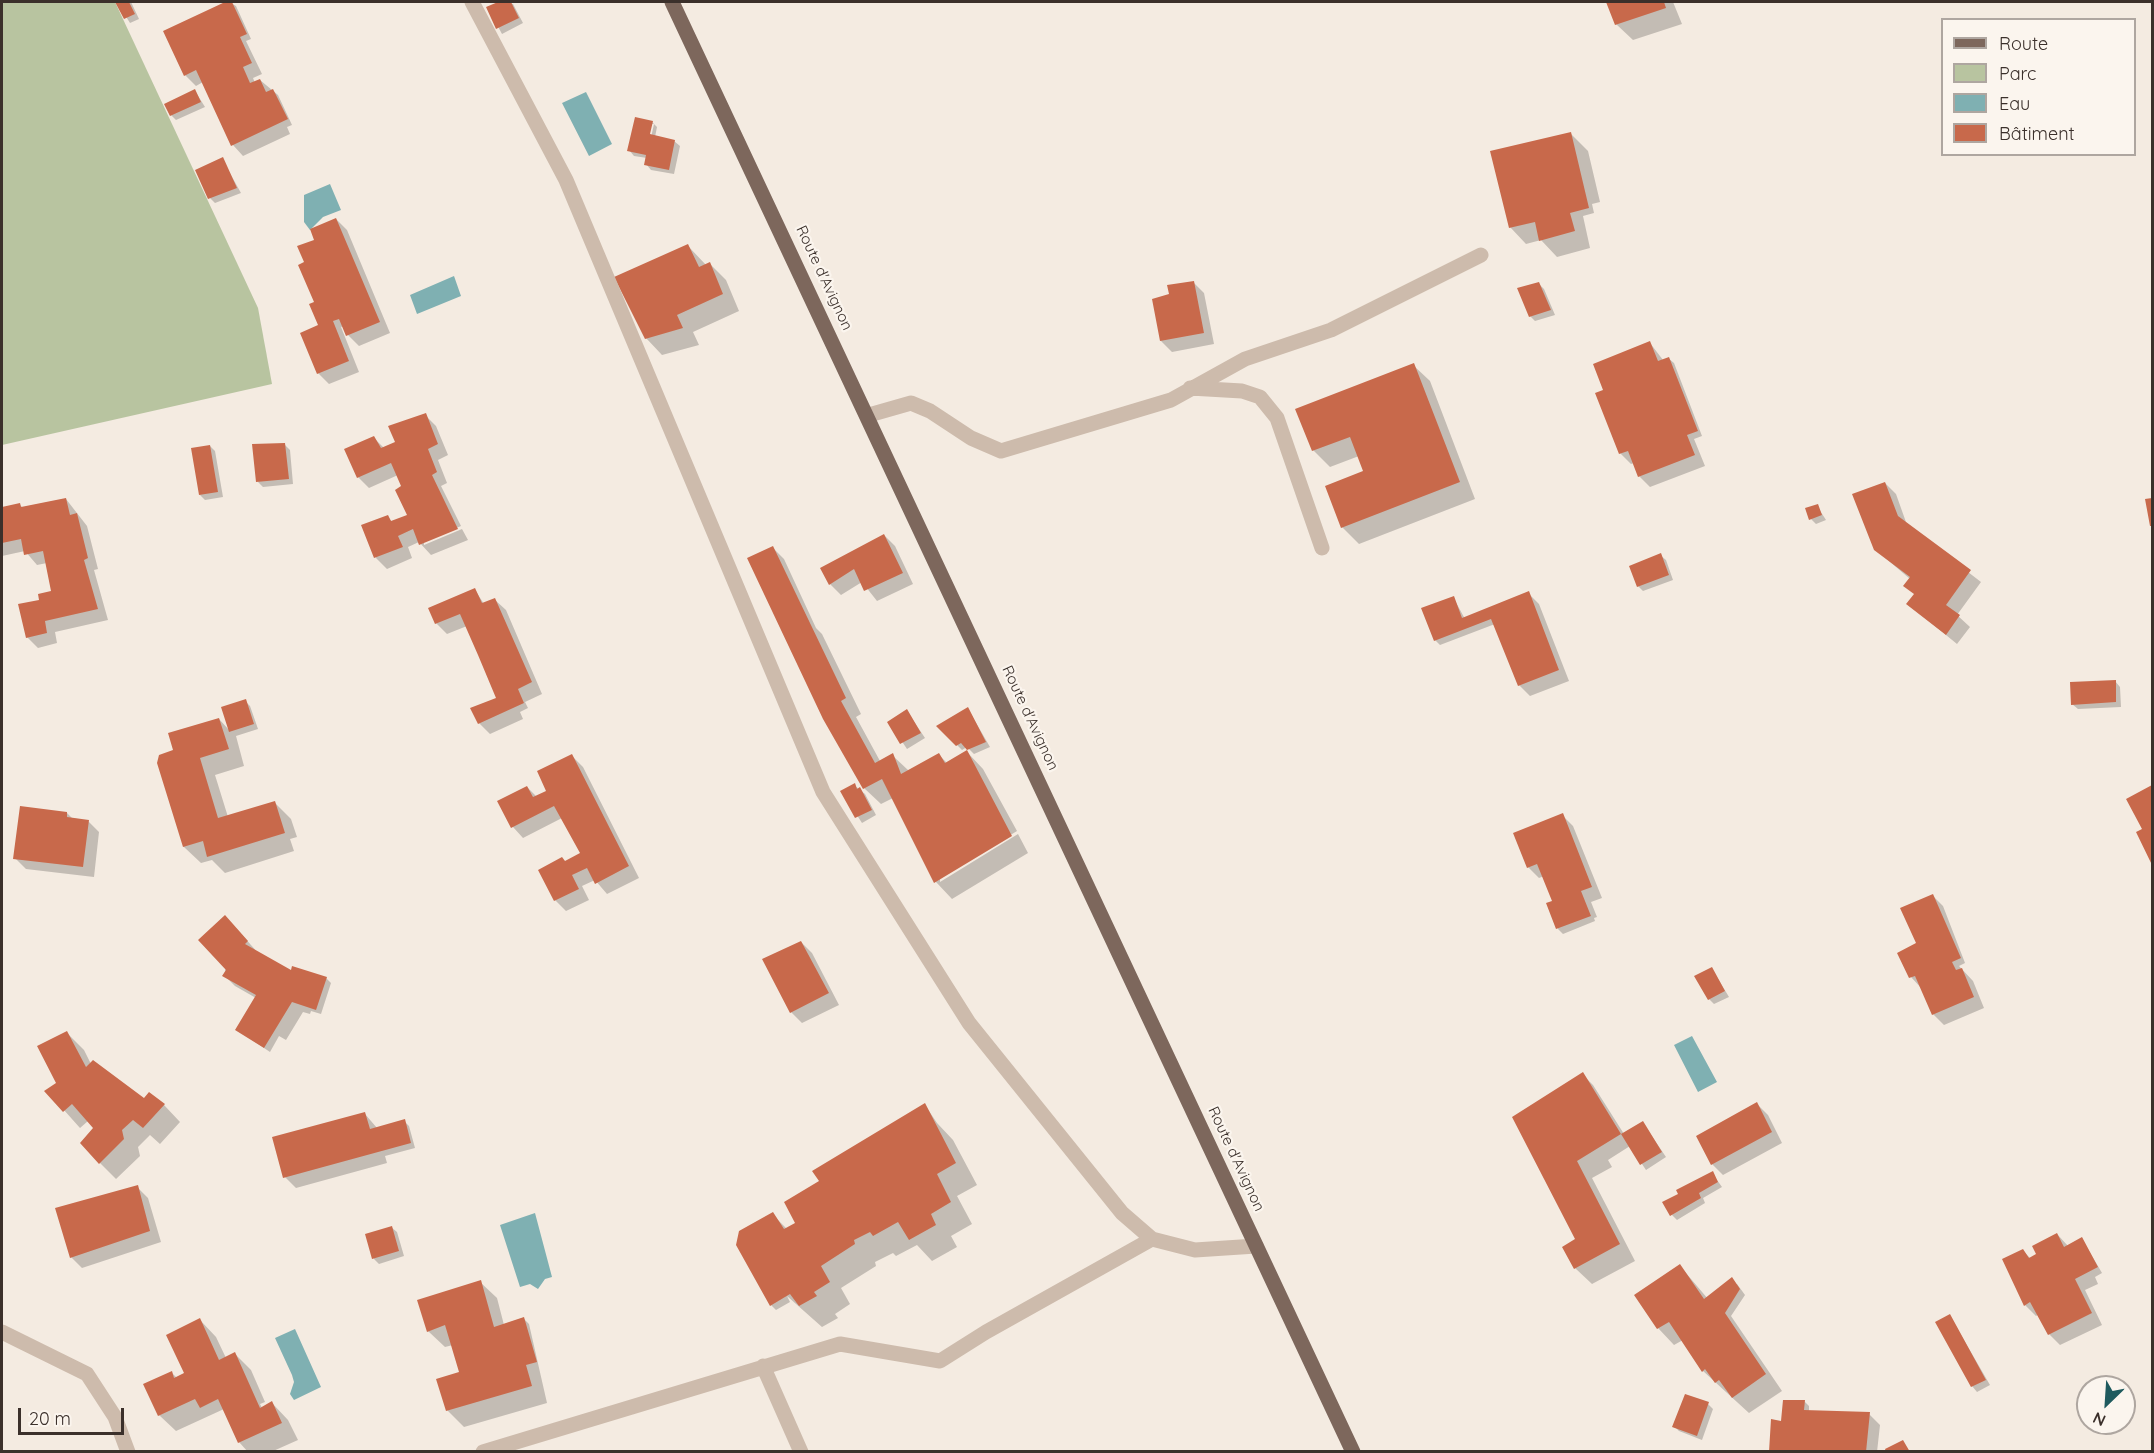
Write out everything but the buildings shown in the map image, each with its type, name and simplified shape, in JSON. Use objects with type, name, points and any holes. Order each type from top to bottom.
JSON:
[{"type":"main road","name":"Route d'Avignon","points":[[672,2],[869,415],[1353,1452]]},
{"type":"street","points":[[472,2],[566,180],[824,792],[969,1023],[1122,1213],[1152,1239],[1195,1250],[1256,1246]]},
{"type":"street","points":[[869,415],[910,403],[930,411],[971,438],[1000,451],[1171,400],[1245,359],[1331,330],[1481,255]]},
{"type":"street","points":[[1190,388],[1242,391],[1260,398],[1277,418],[1322,548]]},
{"type":"street","points":[[483,1452],[840,1344],[940,1361],[986,1332],[1152,1239]]},
{"type":"street","points":[[2,1332],[87,1374],[115,1417],[128,1452]]},
{"type":"street","points":[[763,1366],[801,1452]]},
{"type":"green space","points":[[2,2],[115,2],[258,308],[272,384],[2,445]]},
{"type":"water","points":[[586,92],[612,144],[589,156],[562,103]]},
{"type":"water","points":[[330,184],[341,210],[323,217],[310,230],[304,222],[304,195]]},
{"type":"water","points":[[454,276],[461,296],[417,314],[410,295]]},
{"type":"water","points":[[1692,1036],[1717,1082],[1698,1092],[1674,1045]]},
{"type":"water","points":[[535,1213],[552,1277],[545,1279],[538,1289],[530,1284],[520,1287],[500,1225]]},
{"type":"water","points":[[295,1329],[321,1387],[294,1400],[290,1394],[294,1382],[292,1375],[275,1338]]}]
